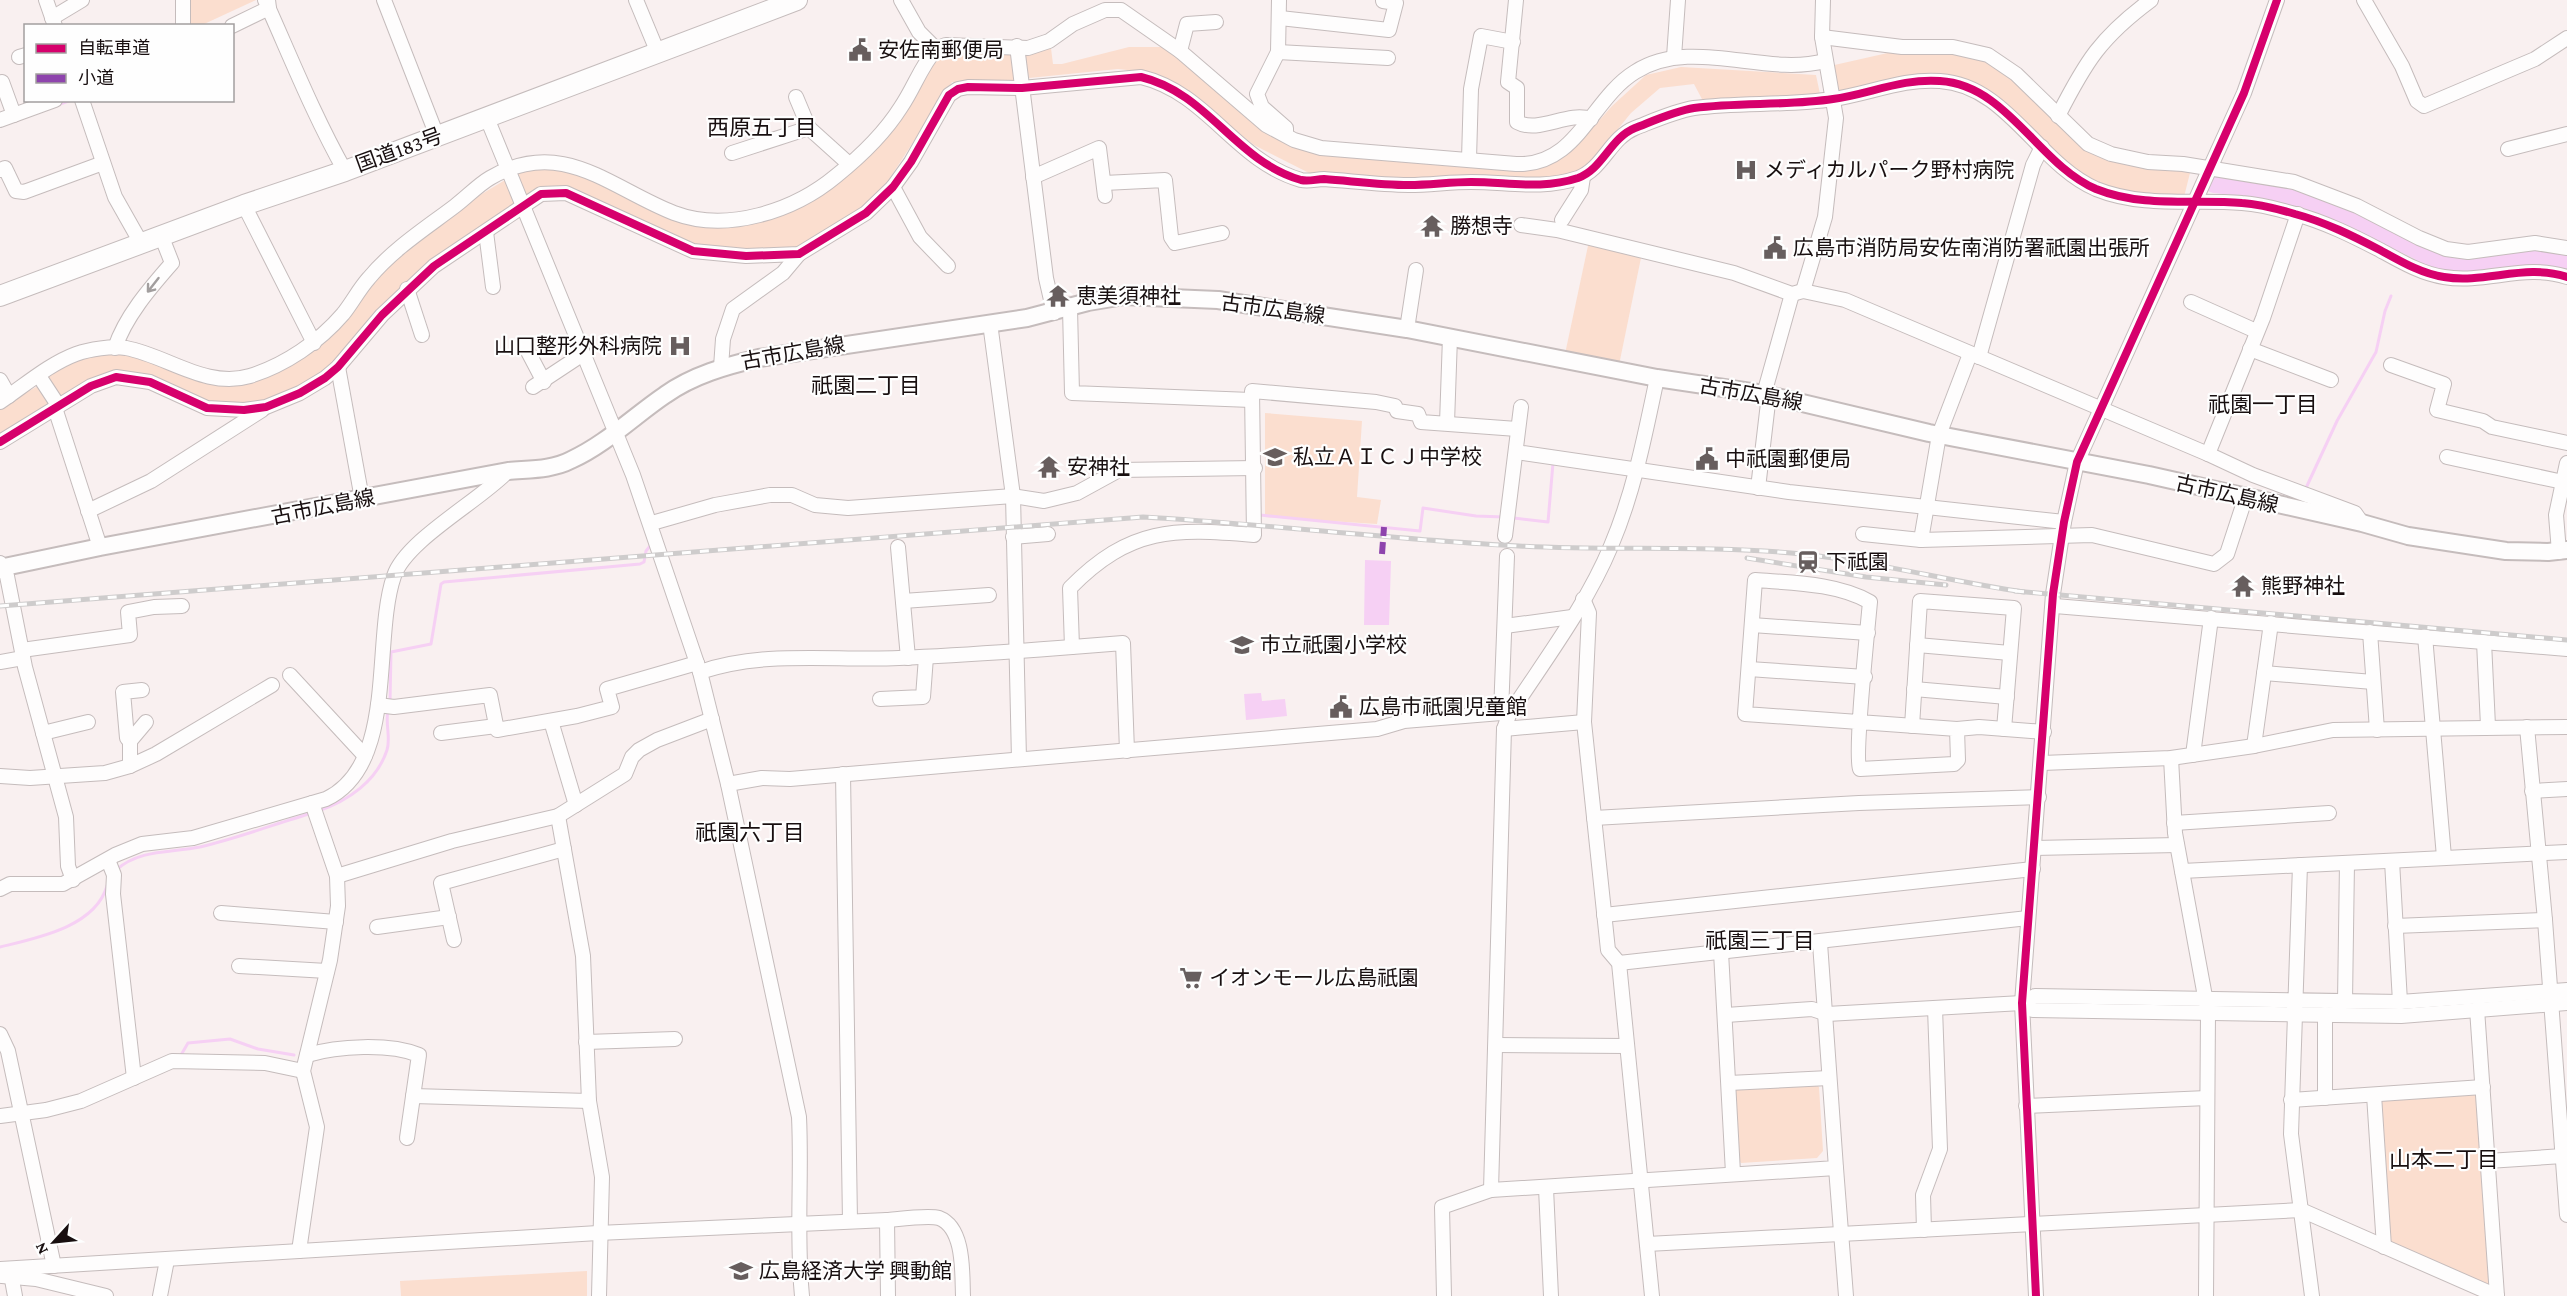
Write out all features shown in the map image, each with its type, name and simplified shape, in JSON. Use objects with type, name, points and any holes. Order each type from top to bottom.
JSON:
[{"type":"highway","name":"国道183号","points":[[0,296],[161,235],[345,171],[797,0]]},
{"type":"main road","name":"古市広島線","points":[[0,566],[508,471],[549,468],[570,461],[614,433],[667,393],[721,367],[759,358],[990,323],[1124,296],[1218,300],[1407,329],[1657,378],[1764,394],[1939,435],[2149,475],[2245,499],[2362,523],[2408,536],[2506,551],[2563,551]]},
{"type":"street","points":[[46,0],[54,22],[82,0]]},
{"type":"street","points":[[183,0],[183,24]]},
{"type":"street","points":[[384,0],[437,136]]},
{"type":"street","points":[[636,0],[658,53]]},
{"type":"street","points":[[902,0],[919,32],[936,49]]},
{"type":"street","points":[[1279,0],[1278,52],[1257,94],[1258,101],[1286,128],[1286,135]]},
{"type":"street","points":[[1516,0],[1508,82],[1516,88],[1516,122],[1525,126],[1579,115],[1591,119]]},
{"type":"street","points":[[1674,57],[1678,0]]},
{"type":"street","points":[[1758,488],[1767,403],[1764,394],[1825,217],[1836,118],[1821,37],[1823,0]]},
{"type":"street","points":[[2058,116],[2077,78],[2101,42],[2124,20],[2151,0]]},
{"type":"street","points":[[2036,1296],[2022,1003],[2055,606],[2053,594],[2064,522],[2077,462],[2244,93],[2277,0]]},
{"type":"street","points":[[2364,0],[2402,66],[2417,102],[2424,106],[2535,59],[2567,38]]},
{"type":"street","points":[[1280,18],[1389,30],[1396,3],[1383,1]]},
{"type":"street","points":[[234,25],[267,3],[287,54],[345,171]]},
{"type":"street","points":[[0,380],[5,399],[75,354],[115,348],[125,348],[211,378],[232,380],[254,375],[314,343],[342,315],[369,277],[395,252],[489,178],[507,170],[555,161],[589,171],[673,213],[698,220],[728,219],[779,210],[805,199],[849,165],[882,134],[936,49],[946,45],[1028,48],[1049,41],[1073,24],[1105,10],[1121,10],[1180,51],[1248,111],[1286,135],[1321,148],[1528,165],[1556,156],[1591,119],[1616,87],[1635,72],[1660,60],[1674,57],[1803,66],[1825,61]]},
{"type":"street","points":[[1180,51],[1187,24],[1216,22]]},
{"type":"street","points":[[1469,159],[1471,89],[1481,36],[1513,42]]},
{"type":"street","points":[[721,367],[723,339],[733,309],[783,273],[799,254],[866,213],[893,187],[911,162],[948,95],[968,87],[1022,88],[1141,77],[1159,82],[1205,110],[1221,129],[1261,162],[1305,181],[1320,178],[1367,184],[1410,185],[1472,182],[1526,186],[1583,177],[1601,160],[1614,141],[1630,129],[1691,108],[1834,99],[1912,81],[1942,81],[1968,87],[1993,102],[2067,171],[2096,188],[2127,198],[2193,204],[2243,203],[2298,214],[2343,231],[2411,266],[2443,278],[2470,278],[2528,270],[2559,274],[2563,249],[2535,243],[2468,252],[2446,249],[2357,206],[2294,182],[2210,168],[2148,162],[2111,154],[2088,144],[2016,74],[1988,55],[1953,47],[1902,47],[1821,37]]},
{"type":"street","points":[[1017,46],[1048,296],[1062,310],[1072,393],[1251,400]]},
{"type":"street","points":[[1278,52],[1388,57]]},
{"type":"street","points":[[2,82],[14,115]]},
{"type":"street","points":[[796,97],[808,128],[849,165]]},
{"type":"street","points":[[0,120],[50,102]]},
{"type":"street","points":[[83,102],[115,197],[141,243]]},
{"type":"street","points":[[487,118],[652,524],[712,719],[799,1117],[801,1154],[798,1223],[802,1296]]},
{"type":"street","points":[[732,153],[808,128]]},
{"type":"street","points":[[2508,149],[2567,134]]},
{"type":"street","points":[[1921,540],[1939,435],[1974,355],[2033,165],[2042,147]]},
{"type":"street","points":[[1033,177],[1099,148],[1105,190],[1165,180],[1171,237],[1175,243],[1222,233]]},
{"type":"street","points":[[0,170],[5,168],[16,191],[24,192],[103,163]]},
{"type":"street","points":[[1562,220],[1581,190],[1583,177]]},
{"type":"street","points":[[893,187],[920,237],[948,266]]},
{"type":"street","points":[[88,511],[151,481],[266,407],[300,393],[326,378],[407,289],[434,266],[525,207],[541,194],[566,193],[693,251],[746,256],[799,254]]},
{"type":"street","points":[[244,205],[314,343]]},
{"type":"street","points":[[2208,454],[2250,349],[2298,214]]},
{"type":"street","points":[[1521,225],[1557,230],[1734,273],[1798,293],[1845,300],[2208,454],[2253,476],[2297,489],[2355,513],[2362,523]]},
{"type":"street","points":[[486,232],[493,287]]},
{"type":"street","points":[[115,348],[120,334],[152,285],[172,263],[161,235]]},
{"type":"street","points":[[1407,329],[1416,270]]},
{"type":"street","points":[[407,289],[422,335]]},
{"type":"street","points":[[2191,302],[2256,331]]},
{"type":"street","points":[[990,323],[1012,496],[1019,759]]},
{"type":"street","points":[[1447,423],[1450,337]]},
{"type":"street","points":[[524,344],[538,384],[583,354]]},
{"type":"street","points":[[2250,349],[2331,380]]},
{"type":"street","points":[[2391,365],[2444,384],[2438,410],[2483,421],[2492,427],[2567,443]]},
{"type":"street","points":[[338,367],[362,500]]},
{"type":"street","points":[[39,376],[56,402],[55,408],[100,547]]},
{"type":"street","points":[[0,442],[91,386],[116,377],[150,382],[207,408],[244,410],[266,407]]},
{"type":"street","points":[[1505,714],[1572,617],[1611,547],[1638,469],[1657,378]]},
{"type":"street","points":[[1072,647],[1070,588],[1107,555],[1131,542],[1156,535],[1195,530],[1254,535],[1255,468],[1252,391],[1365,401],[1418,414],[1421,422],[1517,429]]},
{"type":"street","points":[[1506,536],[1521,407]]},
{"type":"street","points":[[1516,452],[1758,488],[2064,522]]},
{"type":"street","points":[[2447,457],[2563,482]]},
{"type":"street","points":[[2563,551],[2556,515],[2567,464]]},
{"type":"street","points":[[652,524],[715,505],[770,495],[792,495],[815,505],[848,508],[1012,496],[1032,500],[1055,500],[1087,489],[1119,470],[1255,468]]},
{"type":"street","points":[[0,889],[10,884],[63,884],[142,844],[193,838],[339,793],[365,756],[378,705],[381,690],[381,647],[394,575],[414,549],[465,505],[493,487],[508,471]]},
{"type":"street","points":[[1863,534],[1921,540],[2092,535],[2214,564],[2227,554],[2245,499]]},
{"type":"street","points":[[1013,537],[1048,534]]},
{"type":"street","points":[[898,547],[908,658]]},
{"type":"street","points":[[1491,1190],[1508,556]]},
{"type":"street","points":[[0,566],[11,595],[22,654],[66,817],[68,866],[73,880]]},
{"type":"street","points":[[1957,729],[1958,760],[1954,764],[1860,769],[1857,757],[1862,722],[1870,602],[1856,594],[1755,580],[1745,714],[1862,722],[1957,729],[1979,727],[2044,732]]},
{"type":"street","points":[[903,602],[989,595]]},
{"type":"street","points":[[1583,599],[1589,613],[1584,722],[1608,950],[1619,963],[1652,1296]]},
{"type":"street","points":[[1912,726],[1920,601],[2014,608],[2004,729]]},
{"type":"street","points":[[0,662],[22,654],[130,635],[128,612],[153,607],[182,606]]},
{"type":"street","points":[[2055,606],[2567,649]]},
{"type":"street","points":[[1505,626],[1572,617]]},
{"type":"street","points":[[2193,755],[2211,618]]},
{"type":"street","points":[[2254,746],[2271,623]]},
{"type":"street","points":[[1752,625],[1868,633]]},
{"type":"street","points":[[2370,632],[2377,730]]},
{"type":"street","points":[[2425,636],[2444,857]]},
{"type":"street","points":[[2484,642],[2488,726]]},
{"type":"street","points":[[378,705],[394,707],[490,695],[497,730],[612,707],[607,689],[698,668],[768,658],[908,658],[1123,643],[1127,751]]},
{"type":"street","points":[[1917,645],[2010,653]]},
{"type":"street","points":[[880,699],[923,697],[926,657]]},
{"type":"street","points":[[1749,669],[1865,677]]},
{"type":"street","points":[[2264,674],[2373,682]]},
{"type":"street","points":[[290,675],[365,756]]},
{"type":"street","points":[[0,776],[30,778],[105,773],[130,766],[156,754],[272,685]]},
{"type":"street","points":[[1914,689],[2007,697]]},
{"type":"street","points":[[130,766],[130,741],[123,693],[142,690]]},
{"type":"street","points":[[728,784],[762,778],[843,774],[1377,729],[1404,721],[1505,714]]},
{"type":"street","points":[[337,876],[452,841],[558,816],[625,774],[632,757],[639,750],[657,740],[712,719]]},
{"type":"street","points":[[551,721],[576,805]]},
{"type":"street","points":[[43,733],[88,722]]},
{"type":"street","points":[[130,741],[146,722]]},
{"type":"street","points":[[1504,729],[1584,722]]},
{"type":"street","points":[[441,733],[496,726]]},
{"type":"street","points":[[2042,763],[2171,758],[2254,746],[2333,730],[2488,726],[2567,727]]},
{"type":"street","points":[[2527,727],[2551,998],[2562,1088],[2567,1215]]},
{"type":"street","points":[[2171,758],[2177,845],[2207,1006],[2206,1296]]},
{"type":"street","points":[[843,774],[850,1221]]},
{"type":"street","points":[[2532,791],[2567,789]]},
{"type":"street","points":[[1594,818],[1859,803],[2039,797]]},
{"type":"street","points":[[299,1251],[317,1127],[303,1071],[327,970],[338,906],[337,876],[312,803]]},
{"type":"street","points":[[2174,823],[2329,813]]},
{"type":"street","points":[[558,816],[583,956],[589,1101],[602,1178],[598,1233],[599,1296]]},
{"type":"street","points":[[2034,848],[2177,845]]},
{"type":"street","points":[[454,940],[441,883],[564,849]]},
{"type":"street","points":[[2182,871],[2567,852]]},
{"type":"street","points":[[108,860],[114,875],[113,894],[134,1078]]},
{"type":"street","points":[[2392,861],[2400,1002]]},
{"type":"street","points":[[2345,1001],[2347,863]]},
{"type":"street","points":[[2300,865],[2291,1134],[2312,1296]]},
{"type":"street","points":[[1604,915],[2033,869]]},
{"type":"street","points":[[221,913],[336,922]]},
{"type":"street","points":[[377,927],[449,917]]},
{"type":"street","points":[[1619,963],[1820,943],[2028,918]]},
{"type":"street","points":[[2395,926],[2545,920]]},
{"type":"street","points":[[1820,943],[1846,1296]]},
{"type":"street","points":[[1721,952],[1733,1173]]},
{"type":"street","points":[[239,966],[327,970]]},
{"type":"street","points":[[2296,1007],[2325,1014],[2401,1016],[2477,1009],[2551,998],[2567,990]]},
{"type":"street","points":[[1726,1015],[1812,1010],[1827,1014],[2022,1003],[2035,996],[2207,1006],[2296,1007],[2345,1001],[2400,1002],[2551,998],[2567,1003]]},
{"type":"street","points":[[1924,1230],[1923,1195],[1927,1179],[1938,1162],[1940,1149],[1935,1008]]},
{"type":"street","points":[[1647,1244],[2301,1210],[2497,1296],[2477,1009]]},
{"type":"street","points":[[2325,1014],[2325,1098]]},
{"type":"street","points":[[0,1034],[8,1050],[54,1266]]},
{"type":"street","points":[[586,1041],[675,1038]]},
{"type":"street","points":[[1496,1045],[1626,1046]]},
{"type":"street","points":[[307,1055],[325,1050],[402,1048],[419,1055],[407,1138]]},
{"type":"street","points":[[0,1116],[22,1114],[81,1101],[172,1061],[265,1063],[303,1071]]},
{"type":"street","points":[[1729,1083],[1829,1078]]},
{"type":"street","points":[[2291,1100],[2483,1087]]},
{"type":"street","points":[[2374,1095],[2384,1247]]},
{"type":"street","points":[[413,1096],[589,1101]]},
{"type":"street","points":[[2026,1106],[2207,1098]]},
{"type":"street","points":[[2488,1161],[2563,1156]]},
{"type":"street","points":[[1444,1296],[1442,1207],[1491,1190],[1836,1168]]},
{"type":"street","points":[[1546,1188],[1551,1296]]},
{"type":"street","points":[[7,1278],[54,1266],[598,1233],[938,1218],[950,1227],[960,1258],[963,1296]]},
{"type":"street","points":[[887,1220],[888,1296]]},
{"type":"street","points":[[160,1296],[167,1260]]},
{"type":"street","points":[[72,1292],[77,1265]]},
{"type":"street","points":[[7,1278],[72,1292],[106,1296]]},
{"type":"shaded area","points":[[188,0],[256,0],[204,24],[187,24]]},
{"type":"shaded area","points":[[1129,47],[1163,47],[1316,151],[1547,164],[1582,140],[1612,106],[1646,75],[1681,67],[1816,75],[1820,94],[1703,101],[1694,84],[1660,88],[1631,113],[1583,172],[1536,182],[1418,181],[1311,174],[1254,145],[1199,103],[1154,73],[1118,69],[1029,78],[1024,54],[1051,48],[1053,64],[1062,64]]},
{"type":"shaded area","points":[[951,49],[1014,50],[1015,81],[952,82],[888,181],[864,209],[797,247],[754,249],[691,244],[567,188],[528,199],[516,171],[557,165],[695,226],[756,220],[838,180],[934,55]]},
{"type":"shaded area","points":[[1948,50],[1988,57],[2086,146],[2191,169],[2184,197],[2136,193],[2097,183],[2067,164],[2012,111],[1940,76],[1839,94],[1830,66],[1892,52]]},
{"type":"shaded area","points":[[505,180],[518,205],[422,270],[384,303],[336,364],[310,383],[263,403],[223,406],[195,398],[150,378],[121,370],[101,377],[60,400],[46,377],[77,357],[103,352],[129,354],[220,386],[253,381],[303,357],[401,254],[467,203]]},
{"type":"shaded area","points":[[1589,241],[1642,253],[1619,365],[1565,354]]},
{"type":"shaded area","points":[[38,386],[50,407],[0,436],[0,407]]},
{"type":"shaded area","points":[[1265,413],[1362,421],[1357,497],[1381,500],[1377,524],[1265,517]]},
{"type":"shaded area","points":[[1365,560],[1391,561],[1389,625],[1364,625]]},
{"type":"shaded area","points":[[1261,693],[1262,701],[1285,699],[1287,716],[1246,720],[1244,694]]},
{"type":"shaded area","points":[[1814,1083],[1819,1087],[1823,1151],[1817,1158],[1741,1163],[1738,1158],[1734,1091],[1736,1087]]},
{"type":"shaded area","points":[[2474,1092],[2478,1096],[2492,1284],[2487,1287],[2391,1244],[2388,1237],[2381,1099]]},
{"type":"shaded area","points":[[587,1271],[587,1296],[401,1296],[400,1281]]},
{"type":"waterway","points":[[55,106],[66,102]]},
{"type":"waterway","points":[[2214,183],[2270,191],[2320,206],[2369,226],[2419,250],[2432,259],[2446,263],[2475,264],[2535,255],[2567,260]]},
{"type":"waterway","points":[[2425,265],[2431,260]]},
{"type":"waterway","points":[[2306,488],[2337,421],[2376,352],[2385,311],[2391,296]]},
{"type":"waterway","points":[[1514,518],[1548,522],[1553,463]]},
{"type":"waterway","points":[[1260,515],[1420,531],[1423,508],[1476,516],[1504,517]]},
{"type":"waterway","points":[[390,702],[391,652],[431,644],[441,584],[444,582],[640,564],[644,562],[646,551],[650,546]]},
{"type":"waterway","points":[[318,811],[340,802],[360,788],[376,771],[387,750],[388,711]]},
{"type":"waterway","points":[[116,870],[125,863],[145,855],[200,847],[312,813]]},
{"type":"waterway","points":[[0,947],[47,935],[78,921],[100,900],[107,886]]},
{"type":"waterway","points":[[2037,1003],[2203,1006]]},
{"type":"waterway","points":[[2210,1006],[2248,1006]]},
{"type":"waterway","points":[[181,1055],[188,1043],[230,1039],[258,1049],[294,1055]]},
{"type":"railway","points":[[0,606],[1143,517],[1519,546],[1723,549],[1791,553],[1850,560],[2024,592]]},
{"type":"railway","points":[[1747,558],[1866,577],[1946,585]]},
{"type":"railway","points":[[2015,591],[2567,640]]},
{"type":"marked path","points":[[1382,554],[1384,527]]},
{"type":"cycle path","points":[[2036,1296],[2022,1003],[2053,594],[2064,522],[2077,462],[2244,93],[2277,0]]},
{"type":"cycle path","points":[[0,442],[91,386],[116,377],[150,382],[207,408],[244,410],[266,407],[300,393],[338,367],[382,315],[434,266],[541,194],[566,193],[693,251],[746,256],[799,254],[866,213],[893,187],[911,162],[949,95],[958,89],[968,87],[1022,88],[1141,77],[1164,85],[1185,97],[1258,158],[1278,171],[1301,180],[1324,179],[1398,185],[1471,182],[1538,185],[1565,182],[1587,174],[1626,133],[1687,109],[1816,101],[1846,97],[1913,82],[1940,81],[1964,86],[1984,96],[2004,110],[2075,177],[2096,189],[2114,195],[2150,201],[2255,204],[2328,225],[2411,266],[2444,277],[2475,278],[2536,272],[2567,277]]},
{"type":"place","name":"安佐南郵便局","points":[[860,50]]},
{"type":"place","name":"メディカルパーク野村病院","points":[[1746,170]]},
{"type":"place","name":"勝想寺","points":[[1432,226]]},
{"type":"place","name":"広島市消防局安佐南消防署祇園出張所","points":[[1775,248]]},
{"type":"place","name":"恵美須神社","points":[[1058,296]]},
{"type":"place","name":"山口整形外科病院","points":[[680,346]]},
{"type":"place","name":"私立ＡＩＣＪ中学校","points":[[1275,457]]},
{"type":"place","name":"中祇園郵便局","points":[[1707,459]]},
{"type":"place","name":"安神社","points":[[1049,467]]},
{"type":"place","name":"下祗園","points":[[1808,562]]},
{"type":"place","name":"熊野神社","points":[[2243,586]]},
{"type":"place","name":"市立祇園小学校","points":[[1242,645]]},
{"type":"place","name":"広島市祇園児童館","points":[[1341,707]]},
{"type":"place","name":"イオンモール広島祇園","points":[[1191,978]]},
{"type":"place","name":"広島経済大学 興動館","points":[[741,1271]]},
{"type":"district","name":"西原五丁目","points":[[762,127]]},
{"type":"district","name":"祇園二丁目","points":[[866,385]]},
{"type":"district","name":"祇園一丁目","points":[[2263,404]]},
{"type":"district","name":"祇園六丁目","points":[[750,832]]},
{"type":"district","name":"祇園三丁目","points":[[1760,940]]},
{"type":"district","name":"山本二丁目","points":[[2444,1159]]}]
